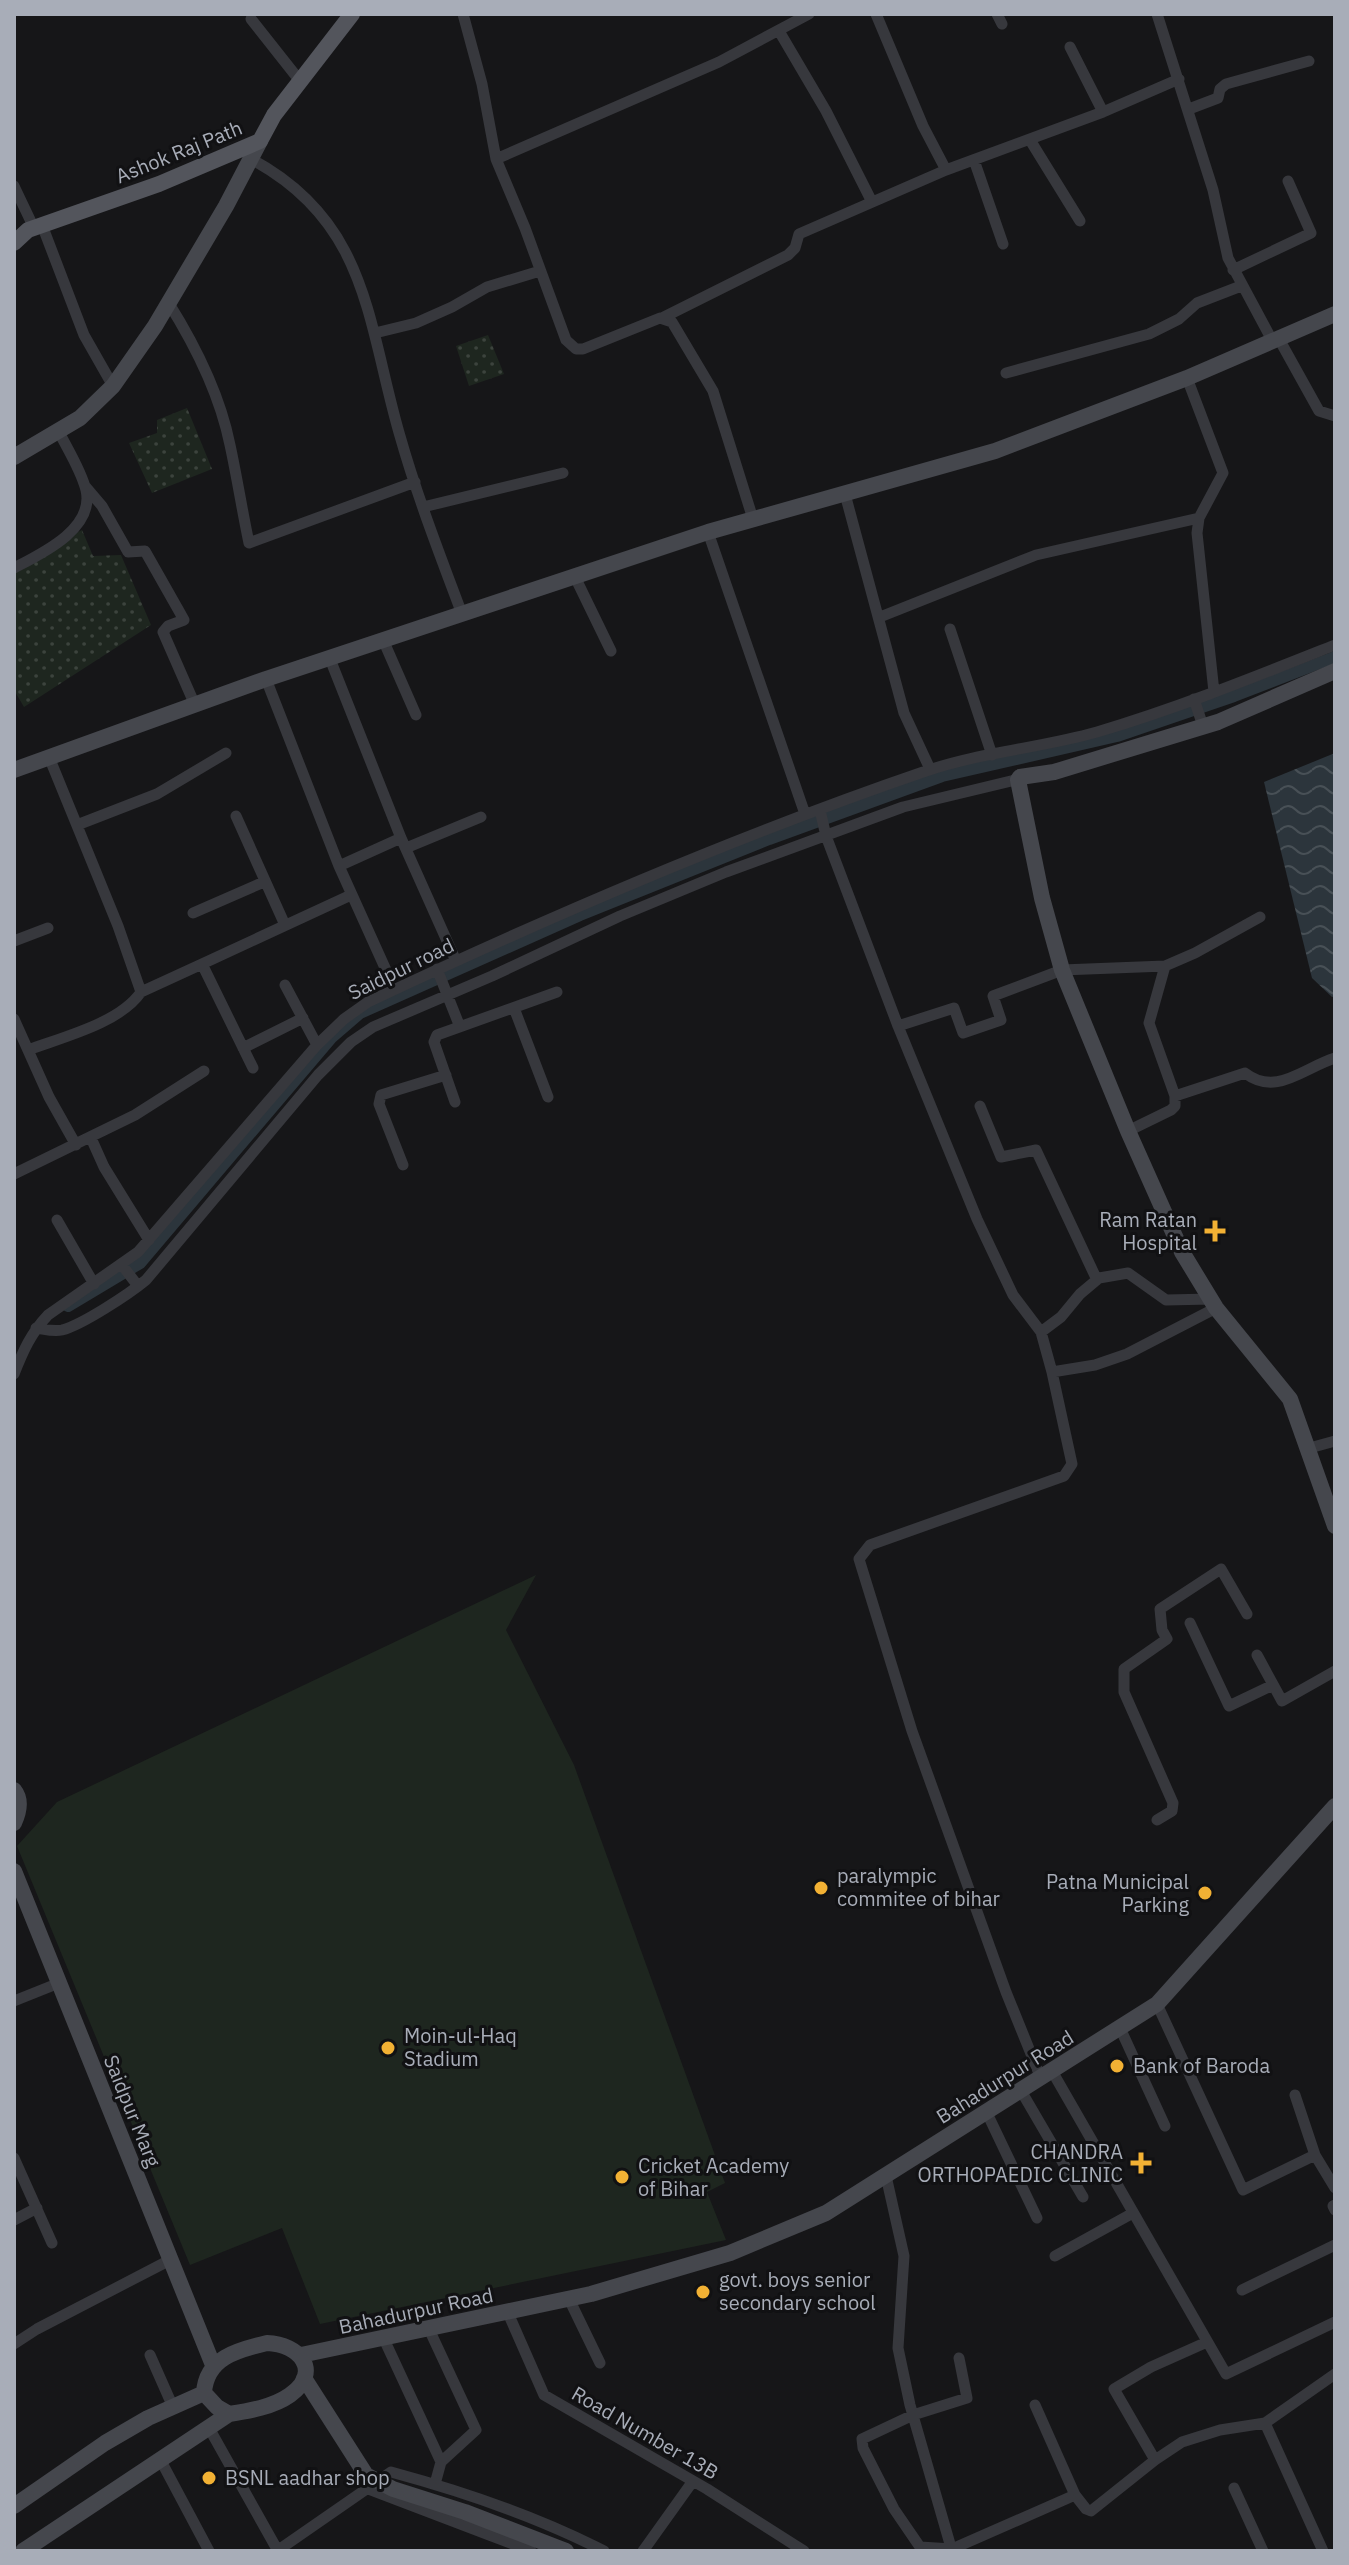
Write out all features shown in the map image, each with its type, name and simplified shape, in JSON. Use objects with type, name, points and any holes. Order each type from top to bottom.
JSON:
[{"type":"main road","name":"Ashok Raj Path","points":[[14,243],[29,228],[159,184],[260,141],[274,115],[352,14]]},
{"type":"main road","points":[[14,457],[80,418],[113,386],[138,352],[226,206],[260,141]]},
{"type":"main road","points":[[14,770],[266,679],[708,532],[995,451],[1187,378],[1335,314]]},
{"type":"main road","points":[[1335,671],[1202,724],[1054,772],[1019,776],[1042,898],[1062,970],[1128,1131],[1168,1225],[1213,1303],[1290,1399],[1335,1526]]},
{"type":"main road","points":[[14,1790],[19,1810],[14,1823]]},
{"type":"main road","name":"Bahadurpur Road","points":[[301,2355],[569,2299],[730,2253],[826,2213],[1157,2004],[1335,1806]]},
{"type":"main road","name":"Saidpur Marg","points":[[14,1871],[213,2365]]},
{"type":"main road","points":[[23,2551],[229,2414],[258,2409],[288,2397],[304,2378],[306,2367],[301,2355],[282,2343],[267,2343],[226,2356],[213,2365],[204,2382],[204,2393],[229,2414]]},
{"type":"main road","points":[[304,2378],[359,2467],[375,2485],[465,2512],[566,2551]]},
{"type":"main road","points":[[14,2506],[105,2443],[204,2393]]},
{"type":"main road","points":[[288,2397],[320,2403]]},
{"type":"street","points":[[463,14],[482,84],[496,159],[566,340],[576,349],[590,347],[664,317],[788,255],[795,248],[799,234],[946,170],[1103,112],[1179,79]]},
{"type":"street","points":[[496,159],[719,62],[809,14]]},
{"type":"street","points":[[876,14],[923,126],[946,170]]},
{"type":"street","points":[[1157,14],[1189,109],[1233,270],[1319,411],[1335,416]]},
{"type":"street","points":[[251,19],[300,81]]},
{"type":"street","points":[[779,31],[826,111],[872,202]]},
{"type":"street","points":[[1070,47],[1103,112]]},
{"type":"street","points":[[1189,109],[1218,98],[1220,89],[1226,84],[1309,61]]},
{"type":"street","points":[[1030,140],[1080,221]]},
{"type":"street","points":[[251,159],[296,189],[328,221],[357,273],[396,422],[462,614]]},
{"type":"street","points":[[974,160],[1003,244]]},
{"type":"street","points":[[1233,270],[1311,233],[1288,181]]},
{"type":"street","points":[[14,186],[29,228],[113,386]]},
{"type":"street","points":[[375,333],[416,323],[487,287],[540,271]]},
{"type":"street","points":[[1006,373],[1149,334],[1179,319],[1197,303],[1241,286]]},
{"type":"street","points":[[168,302],[191,343],[219,407],[230,445],[249,543],[415,482]]},
{"type":"street","points":[[664,317],[676,328],[713,391],[753,519]]},
{"type":"street","points":[[1187,378],[1223,473],[1199,518],[1197,533],[1214,692]]},
{"type":"street","points":[[59,432],[85,486],[102,506],[128,552],[145,551],[184,620],[168,626],[163,632],[195,705]]},
{"type":"street","points":[[423,507],[563,473]]},
{"type":"street","points":[[14,568],[51,549],[71,531],[87,502],[85,486]]},
{"type":"street","points":[[845,494],[904,713],[930,769]]},
{"type":"street","points":[[880,617],[1036,555],[1199,518]]},
{"type":"street","points":[[708,532],[805,814]]},
{"type":"street","points":[[575,577],[611,651]]},
{"type":"street","points":[[950,629],[992,755]]},
{"type":"street","points":[[384,642],[416,715]]},
{"type":"street","name":"Saidpur road","points":[[14,1374],[24,1347],[48,1315],[123,1267],[317,1045],[368,1002],[626,887],[805,814],[820,812],[930,769],[992,755],[1015,755],[1196,703],[1214,692],[1335,645]]},
{"type":"street","points":[[330,659],[403,843],[456,961]]},
{"type":"street","points":[[266,679],[339,866],[386,970]]},
{"type":"street","points":[[1196,703],[1202,724]]},
{"type":"street","points":[[77,825],[157,794],[226,753]]},
{"type":"street","points":[[36,1328],[57,1331],[67,1328],[136,1284],[349,1040],[447,991],[726,872],[825,834],[937,797],[1019,776],[1015,755]]},
{"type":"street","points":[[49,757],[118,926],[141,992]]},
{"type":"street","points":[[820,812],[825,834],[898,1026],[977,1219],[1013,1295],[1041,1332],[1072,1464],[1064,1476],[870,1545],[859,1559],[912,1731],[1006,1992],[1046,2074],[1133,2213],[1226,2374],[1335,2322]]},
{"type":"street","points":[[236,816],[285,925]]},
{"type":"street","points":[[339,866],[481,817]]},
{"type":"street","points":[[193,913],[264,882]]},
{"type":"street","points":[[28,1050],[110,1018],[134,1003],[141,992],[351,895]]},
{"type":"street","points":[[898,1026],[954,1008],[963,1033],[1001,1020],[993,996],[1062,970],[1165,966],[1260,917]]},
{"type":"street","points":[[14,941],[48,928]]},
{"type":"street","points":[[202,964],[253,1068]]},
{"type":"street","points":[[1128,1131],[1175,1106],[1175,1096],[1149,1023],[1165,966]]},
{"type":"street","points":[[438,971],[460,1027]]},
{"type":"street","points":[[285,985],[317,1045]]},
{"type":"street","points":[[455,1102],[435,1038],[441,1033],[557,992]]},
{"type":"street","points":[[514,1008],[548,1097]]},
{"type":"street","points":[[243,1048],[303,1018]]},
{"type":"street","points":[[14,1019],[49,1097],[76,1145]]},
{"type":"street","points":[[338,1026],[349,1040]]},
{"type":"street","points":[[1175,1096],[1245,1073],[1256,1082],[1273,1084],[1335,1058]]},
{"type":"street","points":[[14,1174],[135,1115],[204,1071]]},
{"type":"street","points":[[403,1165],[379,1104],[381,1095],[446,1075]]},
{"type":"street","points":[[980,1106],[1001,1157],[1036,1150],[1097,1280]]},
{"type":"street","points":[[91,1138],[104,1167],[149,1240]]},
{"type":"street","points":[[57,1220],[94,1284]]},
{"type":"street","points":[[123,1267],[136,1284]]},
{"type":"street","points":[[1041,1332],[1061,1317],[1080,1294],[1097,1280],[1128,1273],[1166,1300],[1213,1303]]},
{"type":"street","points":[[1052,1372],[1095,1365],[1127,1354],[1213,1303]]},
{"type":"street","points":[[14,1336],[24,1347]]},
{"type":"street","points":[[1306,1449],[1335,1441]]},
{"type":"street","points":[[1157,1820],[1172,1811],[1173,1803],[1124,1692],[1124,1669],[1167,1639],[1162,1630],[1160,1609],[1221,1569],[1247,1614]]},
{"type":"street","points":[[1190,1623],[1229,1706],[1273,1685]]},
{"type":"street","points":[[1257,1655],[1282,1701],[1335,1671]]},
{"type":"street","points":[[14,2001],[59,1983]]},
{"type":"street","points":[[1157,2004],[1243,2190],[1315,2155]]},
{"type":"street","points":[[1120,2028],[1165,2126]]},
{"type":"street","points":[[1020,2089],[1083,2197]]},
{"type":"street","points":[[1295,2095],[1315,2155],[1335,2188]]},
{"type":"street","points":[[986,2111],[1037,2218]]},
{"type":"street","points":[[14,2158],[52,2243]]},
{"type":"street","points":[[886,2176],[904,2256],[898,2348],[913,2415],[952,2550]]},
{"type":"street","points":[[14,2220],[37,2208]]},
{"type":"street","points":[[1055,2256],[1133,2213]]},
{"type":"street","points":[[1242,2290],[1335,2245]]},
{"type":"street","points":[[14,2344],[170,2260]]},
{"type":"street","points":[[569,2299],[600,2363]]},
{"type":"street","name":"Road Number 13B","points":[[508,2313],[544,2395],[693,2481],[804,2551]]},
{"type":"street","points":[[428,2327],[476,2430],[441,2462],[435,2484]]},
{"type":"street","points":[[383,2337],[441,2462]]},
{"type":"street","points":[[1155,2460],[1114,2389],[1151,2367],[1207,2342]]},
{"type":"street","points":[[150,2355],[173,2407]]},
{"type":"street","points":[[959,2358],[967,2398],[913,2415],[862,2439],[863,2448],[917,2549],[952,2550],[1075,2495]]},
{"type":"street","points":[[1035,2405],[1075,2495],[1091,2511],[1182,2442],[1220,2430],[1265,2423],[1335,2374]]},
{"type":"street","points":[[1265,2423],[1323,2551]]},
{"type":"street","points":[[209,2428],[277,2551],[391,2472],[473,2495],[556,2527],[604,2551]]},
{"type":"street","points":[[160,2459],[209,2551]]},
{"type":"street","points":[[643,2551],[693,2481]]},
{"type":"street","points":[[375,2485],[531,2551]]},
{"type":"street","points":[[1234,2488],[1263,2551]]},
{"type":"shaded area","points":[[488,335],[504,374],[469,386],[456,346]]},
{"type":"shaded area","points":[[187,408],[212,469],[152,493],[129,443],[157,433],[157,420]]},
{"type":"shaded area","points":[[82,530],[93,556],[121,555],[151,625],[24,707],[14,690],[14,567]]},
{"type":"shaded area","name":"Moin-ul-Haq Stadium","points":[[536,1575],[506,1630],[574,1765],[725,2183],[707,2192],[726,2240],[320,2324],[282,2228],[190,2265],[17,1846],[57,1802]]},
{"type":"water","points":[[1335,753],[1335,996],[1332,997],[1312,978],[1264,782]]},
{"type":"waterway","points":[[68,1306],[140,1263],[331,1038],[360,1013],[580,915],[769,839],[942,776],[1117,736],[1335,657]]},
{"type":"place","name":"Ram Ratan Hospital","points":[[1215,1231]]},
{"type":"place","name":"paralympic commitee of bihar","points":[[821,1888]]},
{"type":"place","name":"Patna Municipal Parking","points":[[1205,1893]]},
{"type":"place","name":"Moin-ul-Haq Stadium","points":[[388,2048]]},
{"type":"place","name":"Bank of Baroda","points":[[1117,2066]]},
{"type":"place","name":"CHANDRA ORTHOPAEDIC CLINIC","points":[[1141,2163]]},
{"type":"place","name":"Cricket Academy of Bihar","points":[[622,2177]]},
{"type":"place","name":"govt. boys senior secondary school","points":[[703,2292]]},
{"type":"place","name":"BSNL aadhar shop","points":[[209,2478]]}]
